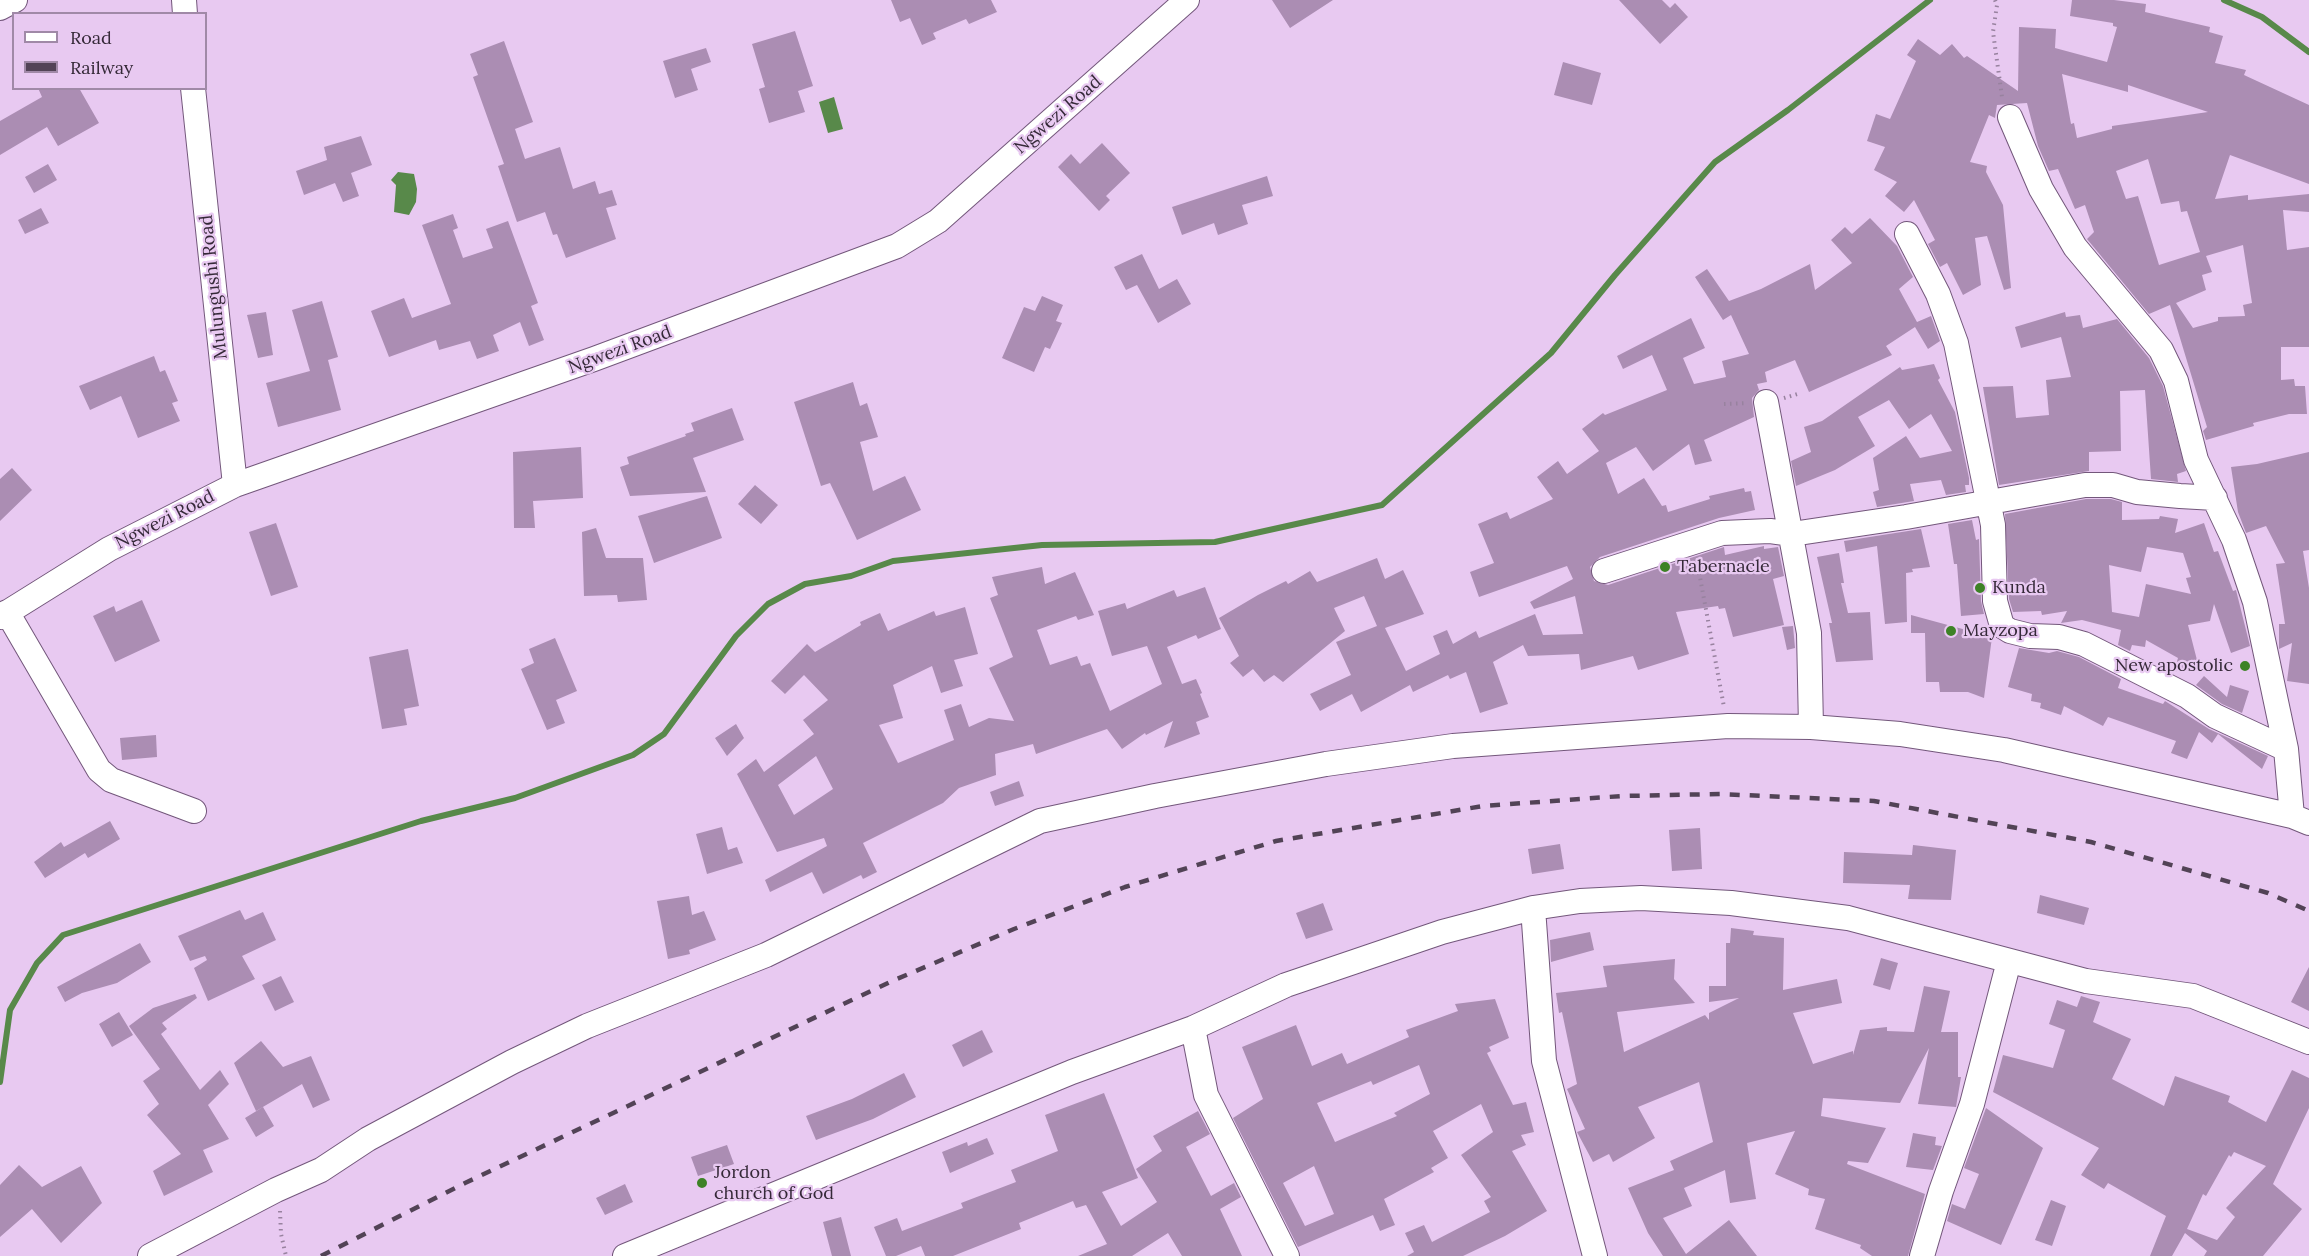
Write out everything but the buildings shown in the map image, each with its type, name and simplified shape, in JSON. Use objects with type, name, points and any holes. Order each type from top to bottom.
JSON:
[{"type":"street","points":[[0,8],[15,0]]},
{"type":"street","name":"Ngwezi Road","points":[[3,615],[109,549],[235,485],[584,363],[897,246],[938,221],[1187,0]]},
{"type":"street","name":"Mulungushi Road","points":[[193,90],[235,485]]},
{"type":"street","points":[[150,1256],[276,1190],[321,1170],[377,1134],[566,1036],[766,955],[1040,821],[1155,796],[1326,764],[1453,746],[1728,726],[1811,727],[1900,734],[2004,750],[2300,819],[2255,602],[2234,540],[2196,460],[2176,381],[2162,350],[2075,247],[2041,189],[2010,117]]},
{"type":"street","points":[[1906,234],[1938,294],[1956,343],[1993,525],[1995,601],[2002,626],[2010,631],[2030,636],[2059,637],[2084,644],[2187,696],[2225,721],[2286,748]]},
{"type":"street","points":[[1766,402],[1809,633],[1811,727]]},
{"type":"street","points":[[1604,571],[1673,547],[1694,544],[1722,533],[1770,531],[1792,534],[1906,517],[2085,485],[2113,485],[2137,492],[2215,498]]},
{"type":"street","points":[[3,615],[99,771],[111,780],[194,811]]},
{"type":"street","points":[[625,1256],[1072,1072],[1193,1028],[1286,985],[1374,953],[1442,932],[1533,908],[1580,901],[1641,898],[1731,903],[1848,918],[2086,981],[2193,996],[2309,1042]]},
{"type":"street","points":[[1533,908],[1544,1061],[1595,1256]]},
{"type":"street","points":[[1922,1256],[1941,1191],[1972,1104],[2009,961]]},
{"type":"street","points":[[1193,1028],[1206,1095],[1287,1256]]},
{"type":"street","points":[[676,1256],[672,1249],[684,1231]]},
{"type":"path","points":[[1996,3],[1994,32],[2003,105],[2010,117]]},
{"type":"path","points":[[1694,544],[1728,726]]},
{"type":"path","points":[[276,1190],[286,1256]]},
{"type":"shaded area","points":[[834,97],[843,129],[828,133],[819,102]]},
{"type":"shaded area","points":[[398,172],[414,174],[417,189],[416,202],[409,215],[394,212],[396,185],[391,180]]},
{"type":"waterway","points":[[0,1082],[10,1010],[37,963],[63,935],[421,821],[515,798],[633,755],[664,734],[736,636],[768,604],[805,584],[851,576],[893,561],[1042,545],[1215,542],[1382,505],[1551,353],[1615,275],[1715,162],[1788,110],[1930,0]]},
{"type":"waterway","points":[[2224,0],[2262,17],[2309,52]]},
{"type":"railway","points":[[321,1256],[465,1183],[890,982],[1014,929],[1125,887],[1276,841],[1483,806],[1622,796],[1720,794],[1874,801],[2091,842],[2268,893],[2309,911]]},
{"type":"place","name":"Tabernacle","points":[[1665,567]]},
{"type":"place","name":"Kunda","points":[[1980,588]]},
{"type":"place","name":"Mayzopa","points":[[1951,631]]},
{"type":"place","name":"New apostolic","points":[[2245,666]]},
{"type":"place","name":"Jordon church of God","points":[[702,1183]]}]
